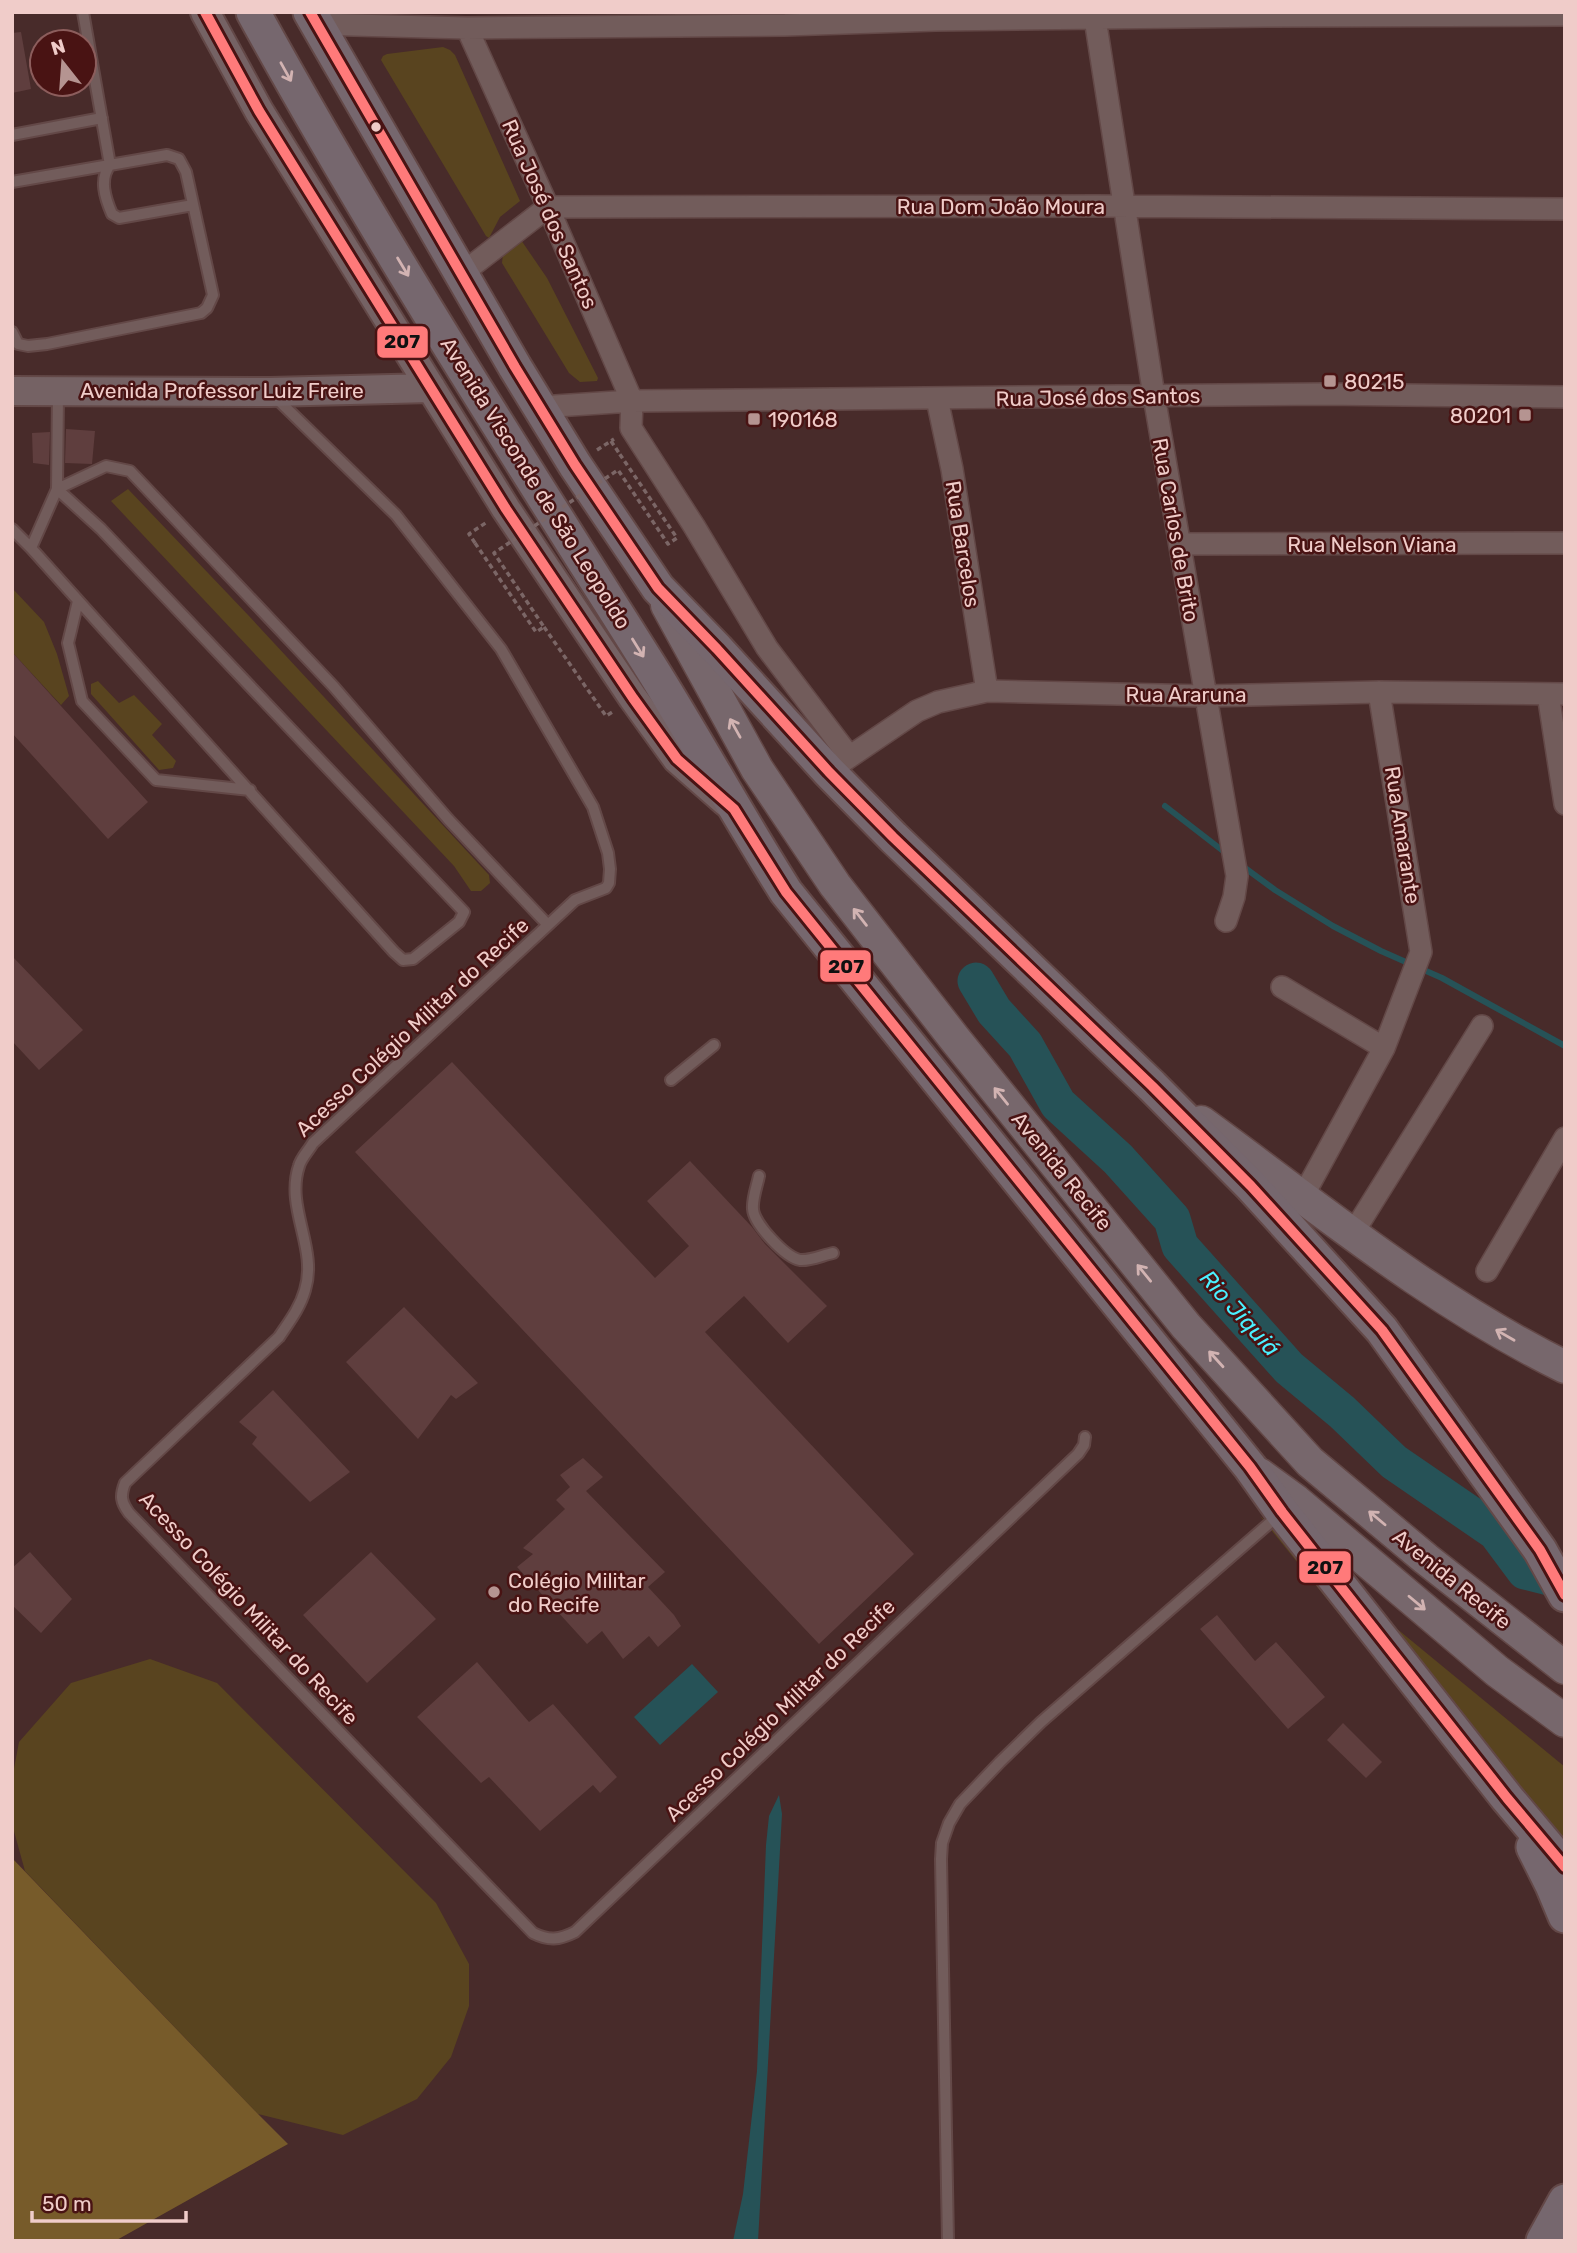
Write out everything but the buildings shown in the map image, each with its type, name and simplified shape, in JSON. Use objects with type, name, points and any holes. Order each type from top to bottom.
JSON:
[{"type":"highway","name":"Avenida Visconde de São Leopoldo","points":[[253,12],[318,128],[786,892],[1250,1467],[1282,1512],[1507,1798]]},
{"type":"highway","name":"Avenida Visconde de São Leopoldo","points":[[313,18],[460,275],[575,465],[658,589],[717,649],[839,764],[893,837],[1152,1086],[1251,1186],[1382,1329],[1540,1550],[1565,1595]]},
{"type":"highway","points":[[1507,1798],[1565,1867]]},
{"type":"highway","points":[[1507,1798],[1565,1916]]},
{"type":"highway","points":[[1543,2241],[1565,2201]]},
{"type":"main road","name":"Avenida Visconde de São Leopoldo","points":[[205,12],[259,111],[506,509],[677,760],[734,809]]},
{"type":"main road","name":"Avenida Professor Luiz Freire","points":[[12,391],[270,392],[431,388]]},
{"type":"main road","name":"Avenida Recife","points":[[658,589],[757,769],[835,885],[954,1038],[1186,1326],[1310,1462],[1426,1559],[1565,1668]]},
{"type":"main road","name":"Avenida Visconde de São Leopoldo","points":[[1152,1086],[1408,1274],[1459,1308],[1565,1367]]},
{"type":"main road","name":"Avenida Recife","points":[[1250,1467],[1296,1501],[1497,1671],[1565,1721]]},
{"type":"street","points":[[313,18],[467,28],[935,16],[1565,15]]},
{"type":"street","name":"Rua Carlos de Brito","points":[[1095,16],[1154,396],[1237,876],[1237,887],[1226,921]]},
{"type":"street","name":"Rua José dos Santos","points":[[467,28],[632,401],[631,428]]},
{"type":"street","points":[[460,275],[548,207]]},
{"type":"street","name":"Rua Dom João Moura","points":[[548,207],[1565,209]]},
{"type":"street","name":"Rua José dos Santos","points":[[540,407],[632,401],[1323,394],[1565,397]]},
{"type":"street","name":"Rua Barcelos","points":[[937,398],[986,691]]},
{"type":"street","points":[[631,428],[839,764]]},
{"type":"street","name":"Rua Nelson Viana","points":[[1180,544],[1565,543]]},
{"type":"street","name":"Rua Araruna","points":[[839,764],[917,711],[938,702],[986,691],[1206,696],[1379,692],[1556,694]]},
{"type":"street","name":"Rua Amarante","points":[[1303,1196],[1384,1048],[1421,952],[1379,692]]},
{"type":"street","points":[[1556,694],[1565,804]]},
{"type":"street","points":[[1282,988],[1384,1048]]},
{"type":"street","points":[[1353,1233],[1482,1026]]},
{"type":"street","points":[[1487,1271],[1565,1138]]},
{"type":"lane","points":[[83,12],[110,164],[104,177],[108,205],[115,217],[193,205]]},
{"type":"lane","points":[[12,135],[102,118]]},
{"type":"lane","points":[[12,182],[167,155],[179,159],[186,172],[213,295],[207,309],[201,313],[36,346],[18,344],[12,332]]},
{"type":"lane","points":[[31,548],[57,489],[58,390]]},
{"type":"lane","name":"Acesso Colégio Militar do Recife","points":[[270,392],[396,515],[501,649],[593,807],[608,853],[609,883],[601,891],[575,900],[313,1143],[299,1165],[296,1183],[296,1204],[307,1244],[308,1266],[306,1288],[296,1313],[279,1337],[125,1483],[121,1494],[122,1503],[129,1513],[533,1933],[546,1939],[561,1939],[575,1932],[1078,1454],[1084,1445],[1084,1437]]},
{"type":"lane","points":[[57,489],[106,466],[130,471],[334,687],[447,819],[548,925]]},
{"type":"lane","points":[[12,529],[403,960],[412,959],[459,922],[464,912],[459,905],[101,529],[57,489]]},
{"type":"lane","points":[[78,601],[68,643],[82,701],[156,780],[250,790]]},
{"type":"lane","points":[[671,1080],[714,1045]]},
{"type":"lane","points":[[759,1176],[752,1205],[758,1225],[790,1256],[803,1260],[833,1253]]},
{"type":"lane","points":[[948,2241],[941,1859],[942,1843],[949,1823],[960,1804],[1041,1723],[1282,1512]]},
{"type":"path","points":[[575,465],[631,428]]},
{"type":"path","points":[[606,716],[494,553],[618,470],[668,544],[677,538],[611,441]]},
{"type":"path","points":[[469,534],[537,632],[544,627]]},
{"type":"shaded area","points":[[443,47],[455,55],[520,201],[500,217],[489,238],[381,60],[387,54]]},
{"type":"shaded area","points":[[521,240],[547,278],[598,378],[597,381],[580,382],[569,373],[502,263],[503,254]]},
{"type":"shaded area","points":[[128,489],[489,875],[490,883],[481,891],[471,891],[454,866],[111,501]]},
{"type":"shaded area","points":[[12,588],[44,622],[69,696],[61,705],[12,652]]},
{"type":"shaded area","points":[[98,681],[119,703],[134,695],[162,724],[152,735],[176,761],[173,768],[159,770],[91,694],[91,684]]},
{"type":"shaded area","points":[[1260,1516],[1565,1767],[1565,1890],[1450,1752]]},
{"type":"shaded area","points":[[150,1659],[217,1683],[436,1903],[469,1964],[469,2006],[451,2057],[417,2099],[343,2135],[258,2114],[25,1871],[12,1824],[12,1779],[19,1742],[71,1683]]},
{"type":"shaded area","points":[[12,1858],[288,2144],[115,2241],[12,2241]]},
{"type":"water","points":[[692,1664],[718,1692],[660,1745],[634,1717]]},
{"type":"water","points":[[779,1795],[782,1814],[758,2241],[733,2241],[743,2194],[757,2071],[766,1845],[769,1816]]},
{"type":"waterway","points":[[1165,806],[1227,854]]},
{"type":"waterway","points":[[1241,865],[1333,926],[1442,978],[1565,1046]]},
{"type":"waterway","name":"Rio Jiquiá","points":[[976,981],[994,1011],[1025,1045],[1058,1104],[1118,1159],[1172,1219],[1180,1246],[1289,1368],[1342,1412],[1394,1462],[1496,1532],[1525,1571],[1565,1581]]},
{"type":"transit line","name":"207","points":[[205,12],[259,111],[506,509],[677,759],[734,809],[786,892],[1250,1467],[1282,1512],[1507,1798],[1565,1867]]},
{"type":"transit line","name":"207","points":[[310,12],[515,367],[575,465],[658,588],[893,837],[1152,1086],[1251,1186],[1382,1330],[1540,1550],[1565,1595]]},
{"type":"place","name":"80215","points":[[1330,381]]},
{"type":"place","name":"80201","points":[[1525,415]]},
{"type":"place","name":"190168","points":[[754,419]]},
{"type":"place","name":"Colégio Militar do Recife","points":[[494,1592]]}]
